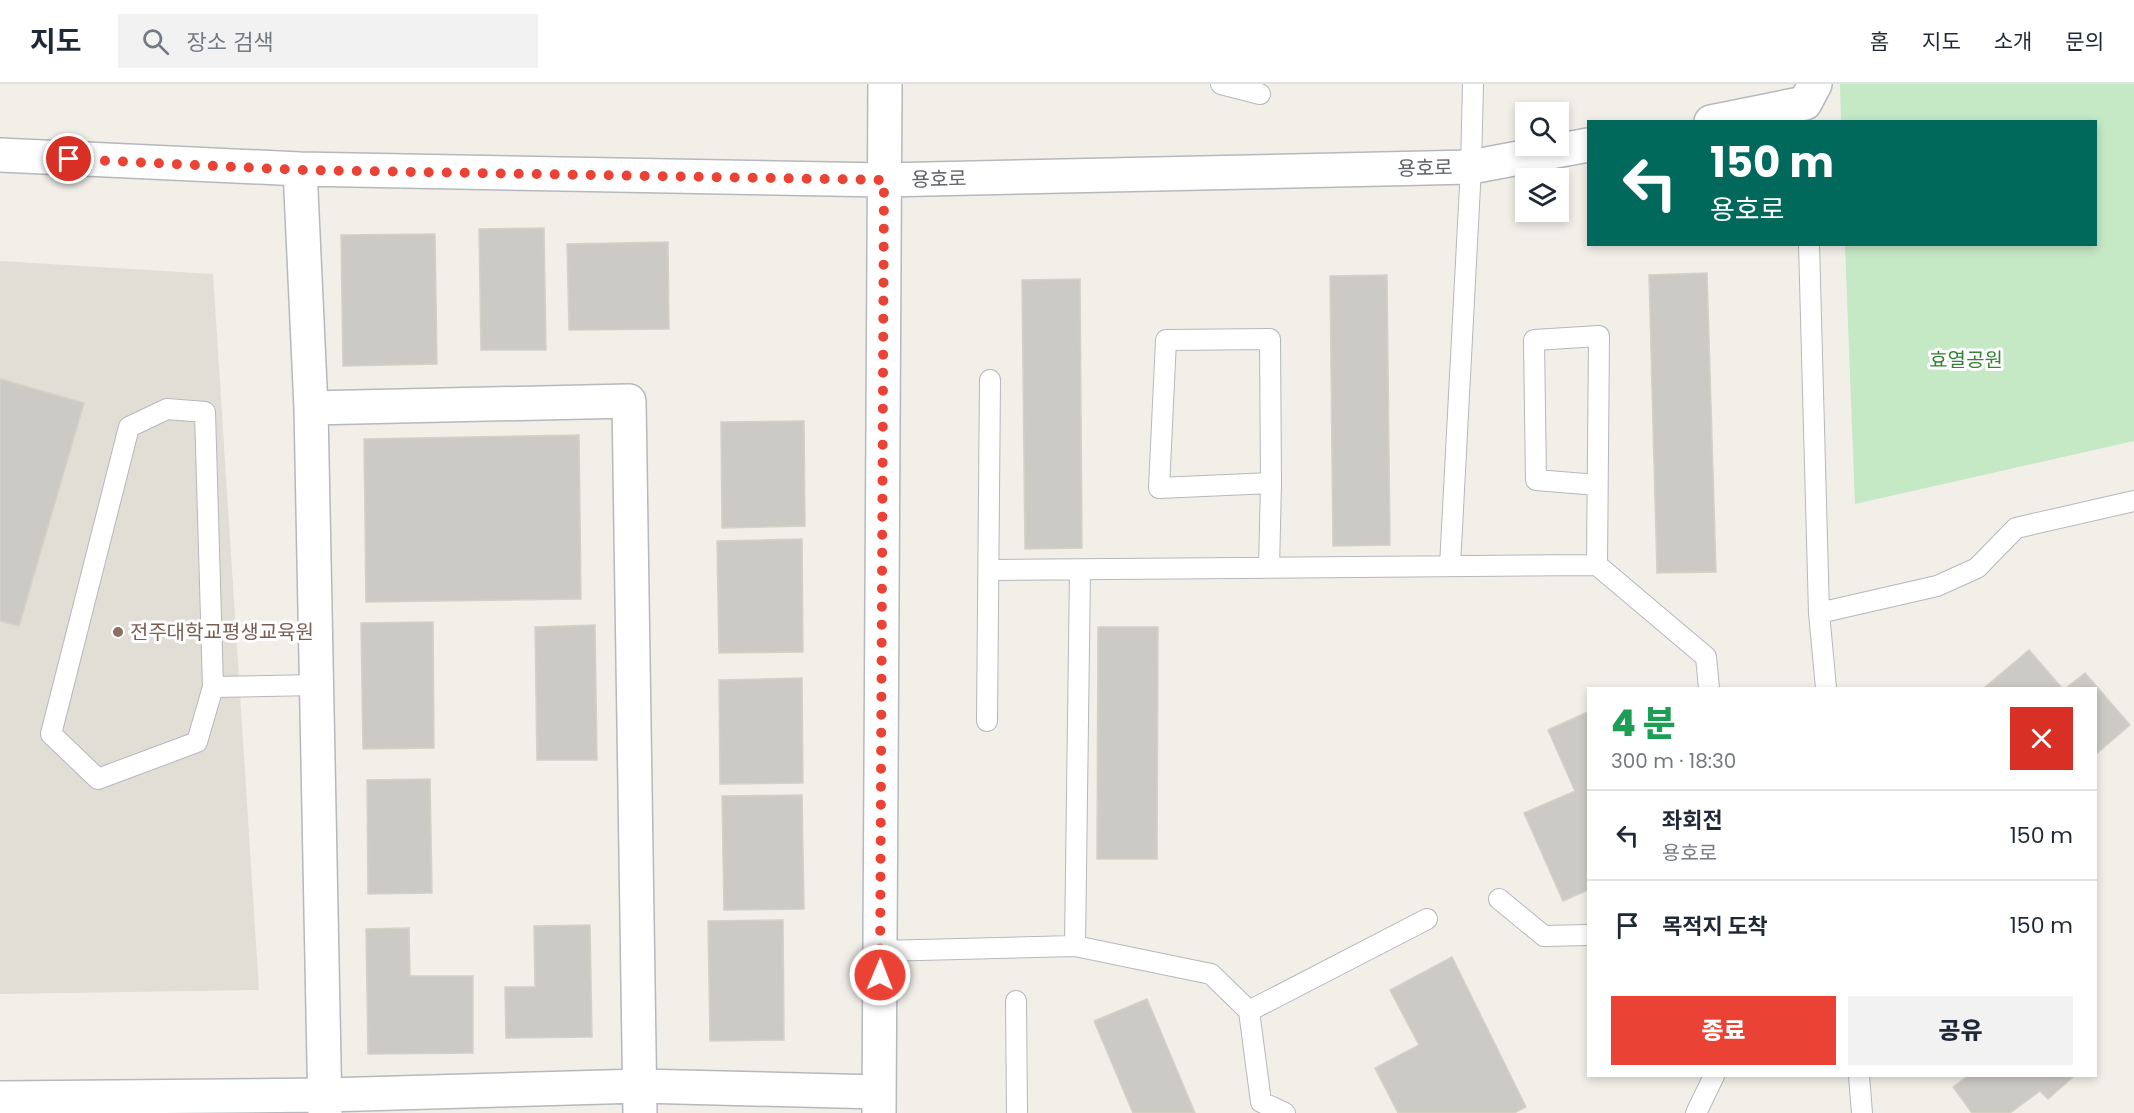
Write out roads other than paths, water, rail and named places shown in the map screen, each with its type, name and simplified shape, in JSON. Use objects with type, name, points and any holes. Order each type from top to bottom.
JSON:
[{"type":"street","points":[[0,1098],[326,1104],[640,1100],[879,1102],[885,84]]},
{"type":"street","points":[[1721,120],[1809,103]]},
{"type":"street","name":"용호로","points":[[0,155],[300,170],[884,180],[1471,167],[1587,145]]},
{"type":"street","points":[[300,170],[311,408],[326,1104]]},
{"type":"street","points":[[311,408],[629,401],[640,1100]]},
{"type":"lane","points":[[1221,84],[1260,94]]},
{"type":"lane","points":[[1450,567],[1471,167],[1473,84]]},
{"type":"lane","points":[[1809,246],[1819,613],[1826,687]]},
{"type":"lane","points":[[1597,565],[1598,485],[1599,336],[1534,340],[1536,480],[1598,485]]},
{"type":"lane","points":[[1269,568],[1271,483],[1270,339],[1166,340],[1159,488],[1271,483]]},
{"type":"lane","points":[[987,721],[990,380]]},
{"type":"lane","points":[[166,409],[205,412],[213,687],[197,742],[98,779],[51,735],[129,427],[166,409]]},
{"type":"lane","points":[[1819,613],[1937,586],[1977,568],[2016,528],[2134,501]]},
{"type":"lane","points":[[990,570],[1597,565],[1706,657],[1709,687]]},
{"type":"lane","points":[[1075,946],[1080,570]]},
{"type":"lane","points":[[213,687],[316,685]]},
{"type":"lane","points":[[1499,899],[1544,936],[1587,935]]},
{"type":"lane","points":[[1249,1011],[1427,919]]},
{"type":"lane","points":[[880,951],[1075,946],[1211,974],[1249,1011],[1258,1107],[1285,1113]]},
{"type":"lane","points":[[1016,1001],[1017,1113]]},
{"type":"lane","points":[[1696,1113],[1714,1077]]},
{"type":"lane","points":[[1859,1077],[1862,1113]]},
{"type":"place","name":"전주대학교평생교육원","points":[[118,632]]},
{"type":"park label","name":"효열공원","points":[[1966,360]]}]
